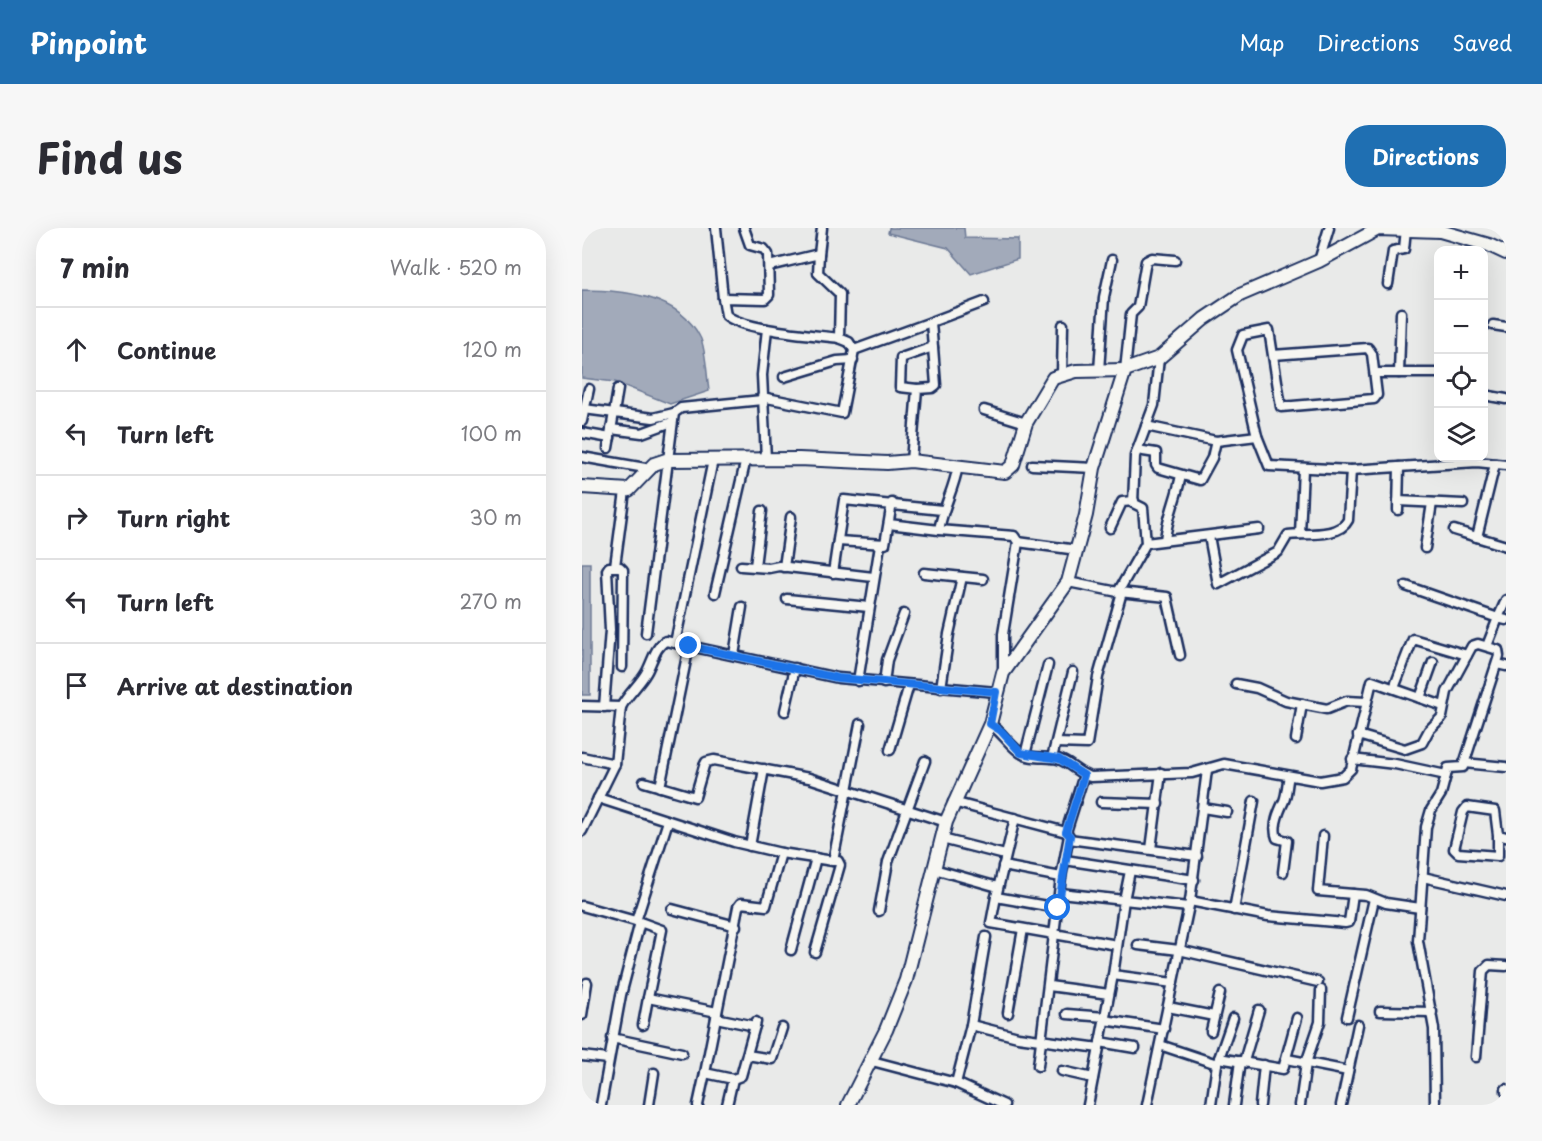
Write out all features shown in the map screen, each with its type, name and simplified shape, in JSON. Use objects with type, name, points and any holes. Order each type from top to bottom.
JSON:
[{"type":"street","points":[[611,429],[642,433],[673,418],[681,408],[762,399],[842,413],[854,350],[849,342],[839,338],[767,329],[729,318],[725,311],[723,298],[716,228]]},
{"type":"street","points":[[723,298],[767,298],[770,290],[766,252],[750,245],[744,228]]},
{"type":"street","points":[[822,228],[818,273],[840,294],[839,338]]},
{"type":"street","points":[[1318,261],[1329,228]]},
{"type":"street","points":[[582,487],[624,491],[634,488],[658,461],[666,460],[766,459],[887,463],[911,461],[982,471],[1010,470],[1026,423],[1047,384],[1062,374],[1125,370],[1159,358],[1222,306],[1318,261],[1378,228],[1467,232],[1506,252]]},
{"type":"street","points":[[1388,284],[1393,251],[1404,249],[1406,229]]},
{"type":"street","points":[[769,266],[819,254]]},
{"type":"street","points":[[848,1105],[872,1061],[906,980],[946,822],[953,802],[990,724],[996,692],[1003,673],[1068,582],[1094,468],[1125,370],[1131,314],[1138,308],[1146,261],[1152,258],[1176,260]]},
{"type":"street","points":[[1099,371],[1104,297],[1112,260]]},
{"type":"street","points":[[854,350],[984,302]]},
{"type":"street","points":[[1399,373],[1401,313]]},
{"type":"street","points":[[931,322],[933,347],[936,385],[932,388],[917,389],[900,387],[901,358],[933,347]]},
{"type":"street","points":[[1062,374],[1063,325]]},
{"type":"street","points":[[1493,325],[1506,327]]},
{"type":"street","points":[[766,459],[762,359],[767,329]]},
{"type":"street","points":[[1273,355],[1364,347],[1371,350],[1377,395],[1374,399],[1281,407],[1269,330],[1243,335],[1237,350],[1257,436],[1269,466],[1352,470],[1436,462]]},
{"type":"street","points":[[1056,742],[1087,744],[1098,677],[1120,592],[1146,543],[1143,508],[1134,504],[1137,450],[1156,393],[1159,358]]},
{"type":"street","points":[[784,377],[837,361],[853,360]]},
{"type":"street","points":[[1375,373],[1434,374]]},
{"type":"street","points":[[582,421],[589,389]]},
{"type":"street","points":[[608,448],[618,389]]},
{"type":"street","points":[[911,461],[917,389]]},
{"type":"street","points":[[1488,396],[1506,399]]},
{"type":"street","points":[[584,409],[673,418]]},
{"type":"street","points":[[984,411],[1026,423]]},
{"type":"street","points":[[646,633],[673,418]]},
{"type":"street","points":[[1146,426],[1216,441],[1257,436]]},
{"type":"street","points":[[582,433],[610,438]]},
{"type":"street","points":[[1137,450],[1154,452],[1157,467],[1181,476],[1202,479],[1212,458],[1216,441]]},
{"type":"street","points":[[582,457],[651,469]]},
{"type":"street","points":[[715,593],[746,459]]},
{"type":"street","points":[[675,643],[713,460]]},
{"type":"street","points":[[1461,462],[1506,465]]},
{"type":"street","points":[[1477,537],[1496,464]]},
{"type":"street","points":[[1032,465],[1094,468]]},
{"type":"street","points":[[939,530],[942,510],[952,494],[958,466]]},
{"type":"street","points":[[1399,467],[1398,506],[1432,502],[1463,504]]},
{"type":"street","points":[[1300,534],[1303,469]]},
{"type":"street","points":[[1209,536],[1218,584],[1278,552],[1288,535],[1328,532],[1347,524],[1352,470]]},
{"type":"street","points":[[1165,540],[1167,519],[1177,495],[1181,476]]},
{"type":"street","points":[[615,566],[624,491]]},
{"type":"street","points":[[833,573],[844,500],[892,503],[942,510]]},
{"type":"street","points":[[1110,528],[1122,502],[1134,501]]},
{"type":"street","points":[[1425,548],[1432,502]]},
{"type":"street","points":[[838,541],[880,545],[886,543],[892,503]]},
{"type":"street","points":[[755,566],[762,512]]},
{"type":"street","points":[[784,567],[791,517]]},
{"type":"street","points":[[889,524],[1014,536],[1018,542],[1003,634],[1003,673]]},
{"type":"street","points":[[1146,543],[1259,529]]},
{"type":"street","points":[[1454,530],[1506,546]]},
{"type":"street","points":[[1018,542],[1077,550]]},
{"type":"street","points":[[858,681],[880,545]]},
{"type":"street","points":[[604,707],[610,630],[607,570],[615,566],[622,570],[622,667]]},
{"type":"street","points":[[741,566],[784,567],[873,578]]},
{"type":"street","points":[[924,573],[983,579]]},
{"type":"street","points":[[941,688],[949,634],[962,577]]},
{"type":"street","points":[[1068,582],[1120,592],[1167,597],[1180,655]]},
{"type":"street","points":[[1406,586],[1502,619]]},
{"type":"street","points":[[787,599],[869,607]]},
{"type":"street","points":[[1487,646],[1502,619],[1506,600]]},
{"type":"street","points":[[734,655],[742,607]]},
{"type":"street","points":[[884,683],[887,660],[904,614]]},
{"type":"street","points":[[1395,688],[1413,639],[1467,655]]},
{"type":"street","points":[[582,831],[615,764],[621,707],[631,690],[645,675],[660,645],[666,641],[858,681],[996,692]]},
{"type":"street","points":[[1358,735],[1405,749],[1417,746],[1442,717],[1447,692],[1474,644],[1498,650],[1497,664],[1462,768],[1450,767],[1441,794],[1428,819],[1418,941],[1432,1012],[1435,1046],[1435,1105]]},
{"type":"street","points":[[660,787],[689,646]]},
{"type":"street","points":[[1420,698],[1433,662]]},
{"type":"street","points":[[1497,664],[1506,666]]},
{"type":"street","points":[[1025,755],[1048,665]]},
{"type":"street","points":[[785,711],[795,668]]},
{"type":"street","points":[[1052,758],[1073,672]]},
{"type":"street","points":[[990,724],[1025,755],[1052,758],[1065,762],[1084,775],[1100,778],[1192,773],[1224,764],[1310,781],[1330,780],[1346,775],[1351,769],[1366,702],[1374,680],[1443,706]]},
{"type":"street","points":[[1236,684],[1302,704],[1327,709],[1347,701],[1366,702]]},
{"type":"street","points":[[890,750],[909,686]]},
{"type":"street","points":[[1296,739],[1302,704]]},
{"type":"street","points":[[582,706],[621,707]]},
{"type":"street","points":[[833,861],[860,724]]},
{"type":"street","points":[[582,757],[615,764]]},
{"type":"street","points":[[1352,759],[1395,764],[1446,776]]},
{"type":"street","points":[[644,782],[694,797],[704,766],[710,760],[809,778],[946,822]]},
{"type":"street","points":[[879,911],[888,862],[925,761]]},
{"type":"street","points":[[1464,763],[1506,767]]},
{"type":"street","points":[[750,846],[764,769]]},
{"type":"street","points":[[1147,1105],[1194,880],[1208,770]]},
{"type":"street","points":[[1151,849],[1161,773]]},
{"type":"street","points":[[1038,1066],[1067,836],[1084,775]]},
{"type":"street","points":[[1283,872],[1287,841],[1276,838],[1275,834],[1279,807],[1284,801],[1288,776]]},
{"type":"street","points":[[598,798],[750,846],[838,861],[840,866],[815,952]]},
{"type":"street","points":[[1234,910],[1254,801]]},
{"type":"street","points":[[953,802],[1015,818],[1067,836],[1197,856]]},
{"type":"street","points":[[1101,802],[1158,804]]},
{"type":"street","points":[[1467,807],[1494,811],[1502,836],[1498,856],[1458,853],[1454,849],[1463,812],[1467,807]]},
{"type":"street","points":[[1203,808],[1227,812]]},
{"type":"street","points":[[1015,818],[991,923],[1117,945]]},
{"type":"street","points":[[601,1105],[612,1038],[638,922],[668,821]]},
{"type":"street","points":[[1323,836],[1318,891],[1353,894],[1420,908]]},
{"type":"street","points":[[942,839],[1005,855]]},
{"type":"street","points":[[698,1105],[741,903],[766,906],[781,853]]},
{"type":"street","points":[[791,950],[816,858]]},
{"type":"street","points":[[1065,860],[1194,880]]},
{"type":"street","points":[[1003,866],[1061,877]]},
{"type":"street","points":[[934,869],[998,887]]},
{"type":"street","points":[[1088,1105],[1130,870]]},
{"type":"street","points":[[1423,877],[1506,896]]},
{"type":"street","points":[[1060,893],[1189,904],[1345,923],[1349,922],[1353,894]]},
{"type":"street","points":[[996,897],[1058,908]]},
{"type":"street","points":[[1347,1017],[1374,899]]},
{"type":"street","points":[[582,906],[662,930],[643,1025]]},
{"type":"street","points":[[672,909],[736,926]]},
{"type":"street","points":[[1008,1013],[1023,929]]},
{"type":"street","points":[[956,1083],[970,1025],[986,937]]},
{"type":"street","points":[[1138,945],[1179,950],[1320,986],[1320,1022],[1306,1063],[1299,1105]]},
{"type":"street","points":[[1476,1057],[1483,971],[1489,965],[1506,966]]},
{"type":"street","points":[[1113,975],[1173,984]]},
{"type":"street","points":[[582,1016],[586,983]]},
{"type":"street","points":[[1049,986],[1109,994]]},
{"type":"street","points":[[1211,1031],[1220,993]]},
{"type":"street","points":[[648,998],[755,1024],[741,1076],[733,1079],[705,1073]]},
{"type":"street","points":[[1168,1006],[1214,1016]]},
{"type":"street","points":[[1234,1105],[1242,1061],[1259,1010]]},
{"type":"street","points":[[1380,1011],[1432,1012]]},
{"type":"street","points":[[1068,1014],[1164,1029]]},
{"type":"street","points":[[1211,1105],[1218,1061],[1233,1018]]},
{"type":"street","points":[[1160,1045],[1218,1061],[1242,1061],[1283,1069],[1297,1018]]},
{"type":"street","points":[[970,1025],[1001,1034],[1041,1041],[1136,1048]]},
{"type":"street","points":[[1341,1105],[1358,1025]]},
{"type":"street","points":[[747,1055],[772,1059],[782,1028]]},
{"type":"street","points":[[612,1038],[682,1053]]},
{"type":"street","points":[[582,1056],[608,1059]]},
{"type":"street","points":[[1287,1059],[1348,1071]]},
{"type":"street","points":[[872,1061],[956,1083],[1004,1105]]},
{"type":"street","points":[[1260,1105],[1264,1065]]},
{"type":"street","points":[[1062,1071],[1093,1078]]},
{"type":"street","points":[[649,1105],[654,1073]]},
{"type":"street","points":[[730,1104],[733,1079]]},
{"type":"water","points":[[889,228],[964,228],[965,238],[1018,239],[1018,259],[971,274],[948,248],[888,233]]},
{"type":"water","points":[[582,290],[632,294],[664,304],[678,312],[691,323],[702,342],[709,391],[670,404],[615,382],[582,378]]},
{"type":"water","points":[[582,563],[590,563],[590,695],[582,695]]},
{"type":"route","points":[[689,646],[858,681],[996,692],[990,724],[1001,731],[1021,753],[1028,756],[1059,759],[1084,775],[1066,832],[1070,836],[1061,877],[1058,908]]}]
